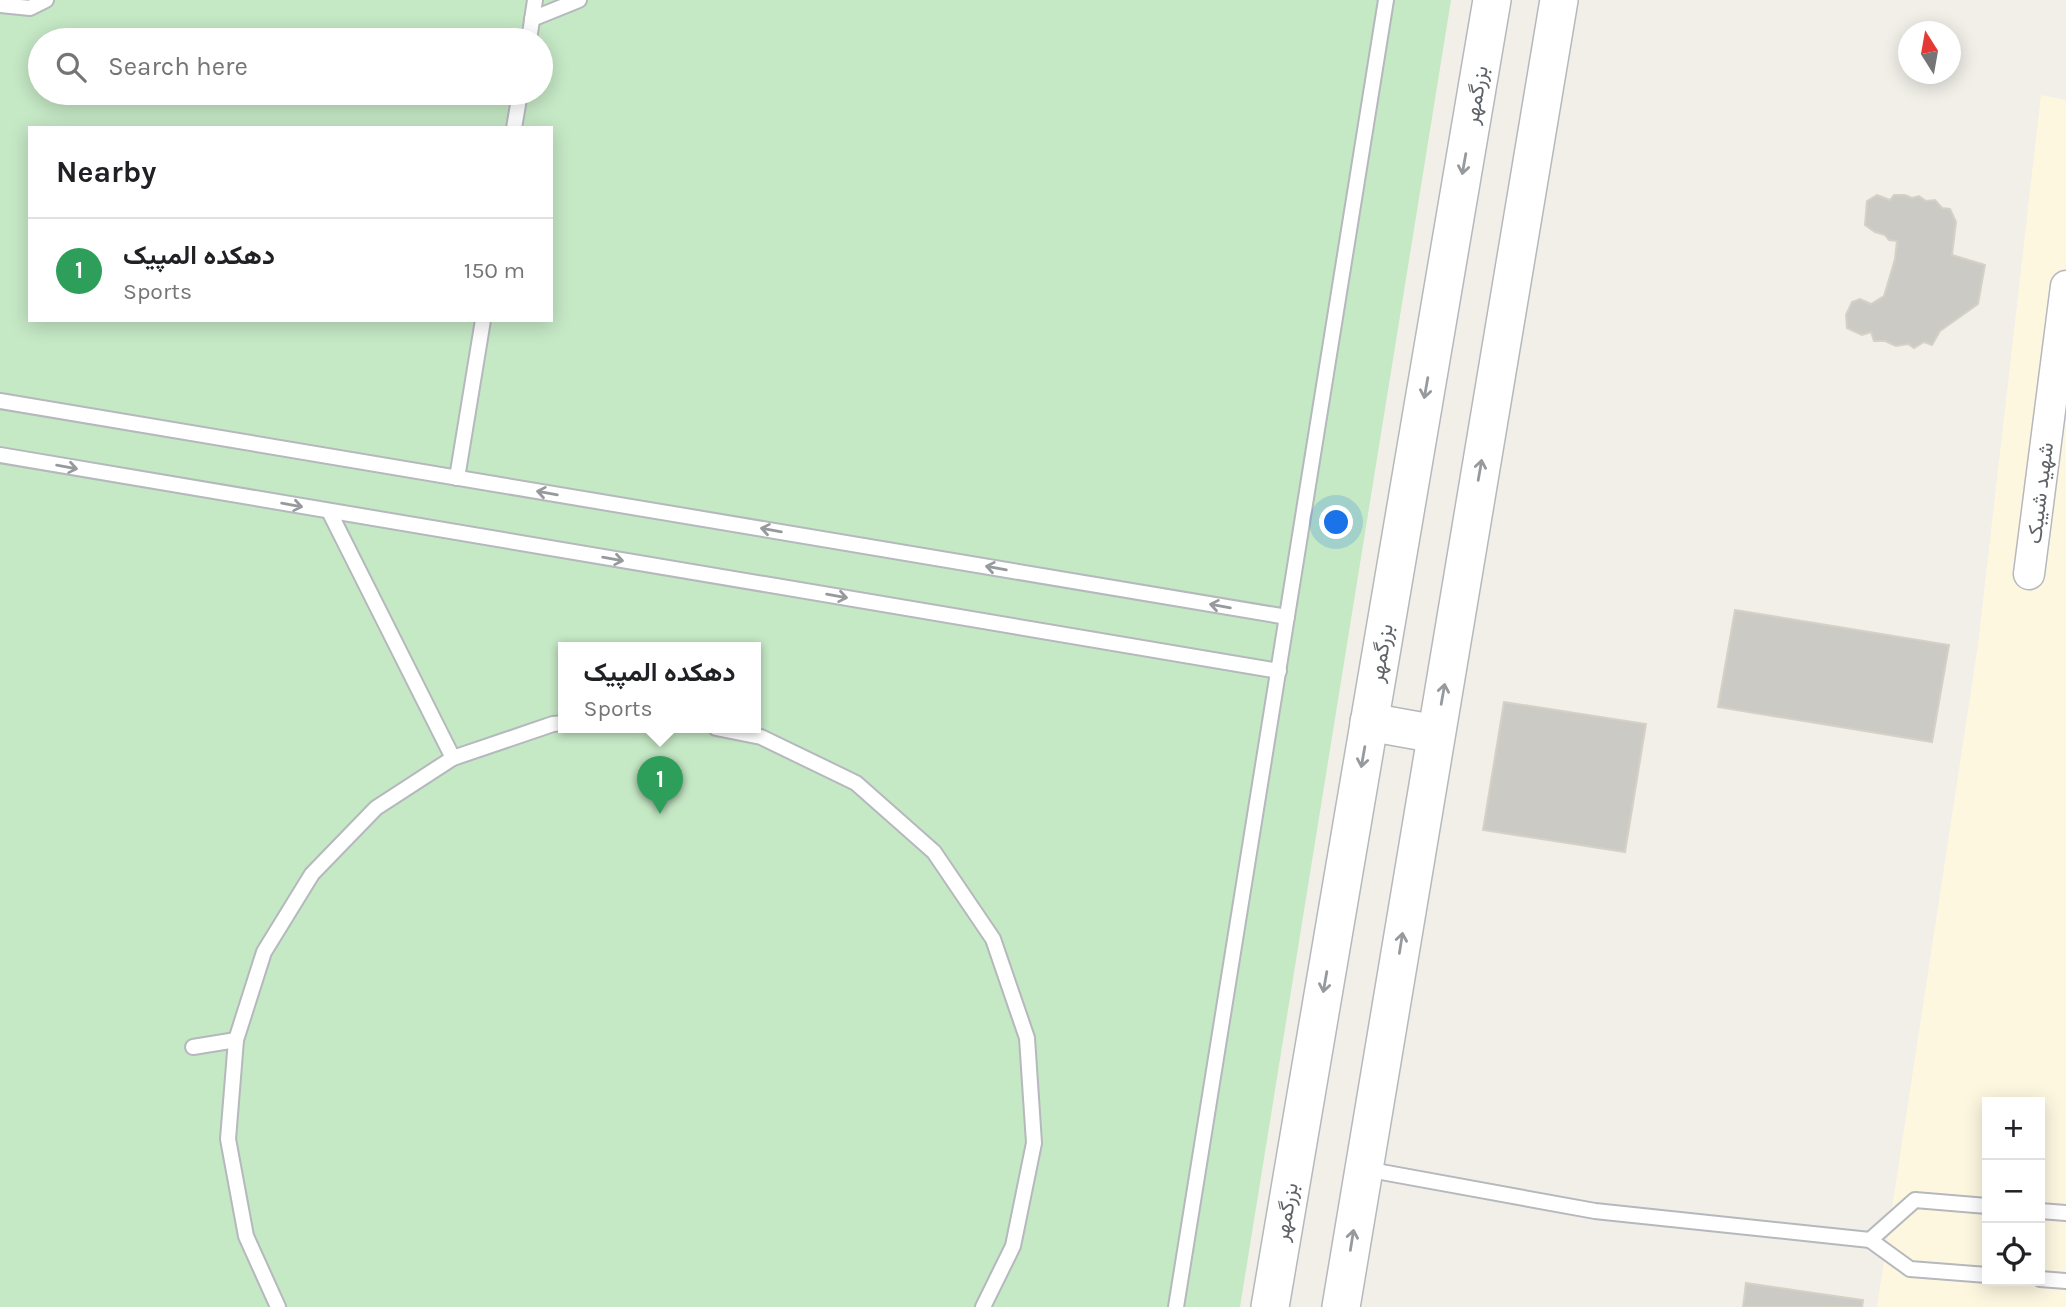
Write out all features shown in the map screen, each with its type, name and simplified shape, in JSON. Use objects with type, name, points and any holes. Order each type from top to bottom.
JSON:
[{"type":"street","name":"بزرگمهر","points":[[1270,1307],[1492,0]]},
{"type":"street","points":[[1341,1307],[1559,0]]},
{"type":"street","name":"شهید شیبک","points":[[2029,574],[2066,286]]},
{"type":"street","points":[[1369,722],[1436,734]]},
{"type":"lane","points":[[0,5],[30,8],[47,0]]},
{"type":"lane","points":[[530,28],[535,0]]},
{"type":"lane","points":[[532,19],[579,0]]},
{"type":"lane","points":[[1176,1307],[1386,0]]},
{"type":"lane","points":[[514,126],[518,105]]},
{"type":"lane","points":[[457,478],[483,322]]},
{"type":"lane","points":[[0,401],[1287,617]]},
{"type":"lane","points":[[0,455],[1279,671]]},
{"type":"lane","points":[[329,511],[453,758]]},
{"type":"lane","points":[[278,1307],[246,1236],[229,1139],[236,1040],[264,952],[312,874],[376,808],[453,758],[558,724]]},
{"type":"lane","points":[[741,733],[761,737],[856,783],[934,852],[993,939],[1027,1038],[1034,1143],[1013,1246],[983,1307]]},
{"type":"lane","points":[[193,1047],[236,1040]]},
{"type":"lane","points":[[1363,1168],[1595,1211],[1870,1240],[1910,1269],[1982,1275]]},
{"type":"lane","points":[[1870,1240],[1915,1200],[1982,1206]]},
{"type":"lane","points":[[2045,1211],[2066,1213]]},
{"type":"lane","points":[[2045,1279],[2066,1280]]},
{"type":"shaded area","points":[[2041,95],[2066,100],[2066,1307],[1877,1307],[1978,645]]},
{"type":"green space","points":[[0,0],[1451,0],[1240,1307],[0,1307]]},
{"type":"building","points":[[1877,195],[1890,200],[1894,195],[1912,198],[1919,196],[1926,201],[1935,200],[1942,208],[1950,209],[1956,222],[1952,255],[1985,265],[1978,304],[1940,331],[1932,345],[1924,342],[1914,348],[1908,344],[1896,346],[1885,341],[1874,341],[1871,332],[1862,335],[1847,328],[1846,315],[1852,302],[1860,299],[1871,304],[1884,296],[1895,259],[1897,241],[1889,240],[1885,235],[1865,225],[1867,201]]},
{"type":"building","points":[[1735,610],[1949,645],[1932,742],[1718,707]]},
{"type":"building","points":[[1504,702],[1646,724],[1625,852],[1483,830]]},
{"type":"building","points":[[1746,1283],[1863,1300],[1862,1307],[1743,1307]]},
{"type":"place","name":"دهکده المپیک","points":[[660,814]]}]
